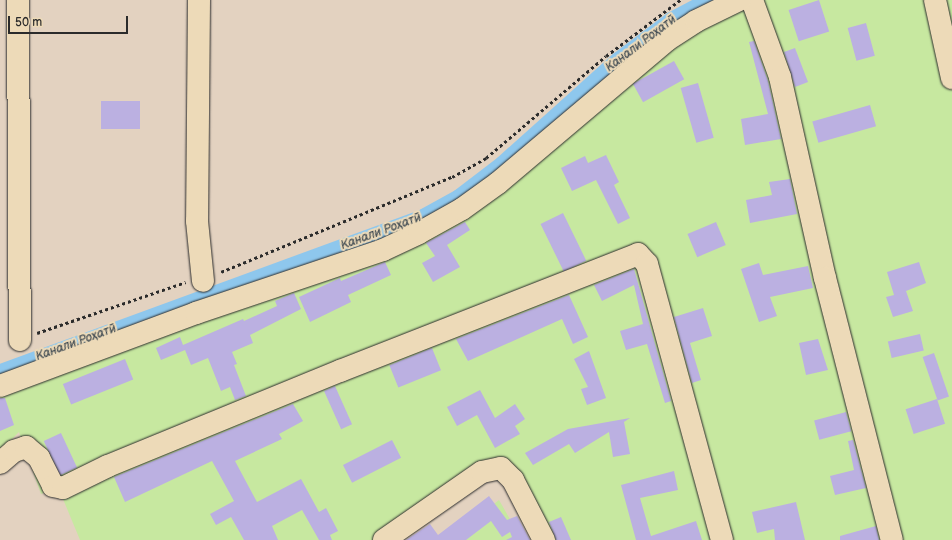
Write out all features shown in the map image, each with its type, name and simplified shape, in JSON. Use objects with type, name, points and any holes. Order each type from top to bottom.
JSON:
[{"type":"lane","points":[[18,0],[20,340]]},
{"type":"lane","points":[[199,0],[197,221],[203,281]]},
{"type":"lane","points":[[0,386],[196,313],[383,250],[419,233],[462,209],[498,183],[667,40],[696,21],[739,0]]},
{"type":"lane","points":[[752,0],[788,107],[825,278],[892,540]]},
{"type":"lane","points":[[935,0],[952,78]]},
{"type":"lane","points":[[0,463],[14,451],[26,447],[39,458],[53,486],[63,488],[333,374],[638,254],[645,258],[649,271],[722,540]]},
{"type":"lane","points":[[384,540],[482,472],[502,468],[513,480],[544,540]]},
{"type":"path","points":[[20,340],[181,283],[203,281],[259,254],[452,177],[486,158],[606,56],[680,0]]},
{"type":"green space","points":[[723,0],[952,0],[952,540],[544,540],[501,468],[384,540],[80,540],[58,487],[41,494],[19,432],[0,451],[0,379],[375,245],[460,205]]},
{"type":"green space","points":[[499,500],[522,540],[439,540],[472,521]]},
{"type":"building","points":[[819,0],[829,31],[799,41],[789,10]]},
{"type":"building","points":[[866,23],[875,56],[856,61],[848,28]]},
{"type":"building","points":[[754,41],[768,81],[781,139],[745,145],[741,119],[768,114],[749,42]]},
{"type":"building","points":[[795,48],[808,82],[795,87],[784,52]]},
{"type":"building","points":[[674,61],[684,79],[643,102],[633,84]]},
{"type":"building","points":[[698,83],[714,138],[696,143],[681,88]]},
{"type":"building","points":[[101,101],[140,101],[140,129],[101,129]]},
{"type":"building","points":[[870,105],[876,126],[818,143],[812,122]]},
{"type":"building","points":[[606,155],[619,182],[614,185],[630,218],[618,224],[596,180],[572,191],[561,168],[585,156],[588,163]]},
{"type":"building","points":[[790,179],[797,214],[750,223],[746,200],[772,195],[769,182]]},
{"type":"building","points":[[563,213],[586,261],[564,272],[541,224]]},
{"type":"building","points":[[465,222],[470,230],[447,245],[460,267],[433,282],[422,263],[435,256],[426,243]]},
{"type":"building","points":[[716,222],[726,245],[697,257],[687,234]]},
{"type":"building","points":[[385,262],[391,275],[348,295],[351,302],[310,322],[299,297],[340,278],[341,281]]},
{"type":"building","points":[[919,262],[926,283],[906,291],[913,311],[893,317],[886,297],[894,295],[887,272]]},
{"type":"building","points":[[759,263],[763,275],[808,266],[813,288],[770,297],[777,316],[759,322],[741,269]]},
{"type":"building","points":[[634,269],[671,401],[665,403],[647,344],[626,350],[620,331],[643,324],[634,285],[602,301],[594,285]]},
{"type":"building","points":[[294,293],[301,309],[250,335],[253,343],[232,352],[237,364],[234,365],[246,396],[235,400],[230,387],[221,391],[208,358],[191,365],[185,350],[161,360],[156,348],[180,337],[183,345],[243,319],[244,321],[277,306],[275,301]]},
{"type":"building","points":[[569,295],[588,337],[573,344],[562,319],[468,361],[456,339]]},
{"type":"building","points":[[703,308],[712,336],[690,343],[701,380],[692,383],[674,317]]},
{"type":"building","points":[[920,334],[924,351],[892,358],[888,341]]},
{"type":"building","points":[[818,339],[828,370],[806,375],[799,343]]},
{"type":"building","points":[[432,348],[441,370],[398,387],[389,365]]},
{"type":"building","points":[[589,351],[606,398],[587,405],[581,389],[588,387],[574,359]]},
{"type":"building","points":[[934,353],[949,396],[938,400],[923,357]]},
{"type":"building","points":[[125,359],[133,379],[71,404],[63,384]]},
{"type":"building","points":[[335,386],[352,424],[341,429],[324,391]]},
{"type":"building","points":[[480,390],[495,418],[515,404],[525,419],[515,426],[520,434],[495,448],[477,415],[457,426],[447,407]]},
{"type":"building","points":[[0,398],[5,398],[14,425],[0,431]]},
{"type":"building","points":[[937,399],[945,424],[914,434],[906,409]]},
{"type":"building","points":[[293,404],[303,421],[279,434],[282,439],[235,461],[257,502],[301,479],[319,512],[326,508],[338,531],[330,535],[332,540],[319,540],[302,510],[272,526],[278,540],[244,540],[231,517],[216,525],[210,514],[234,501],[212,461],[125,502],[114,477]]},
{"type":"building","points":[[846,412],[851,431],[819,440],[814,421]]},
{"type":"building","points":[[630,418],[624,422],[630,454],[613,457],[609,432],[575,453],[569,444],[533,465],[525,453],[568,429]]},
{"type":"building","points":[[61,433],[77,467],[60,475],[44,441]]},
{"type":"building","points":[[392,440],[401,458],[352,483],[343,465]]},
{"type":"building","points":[[853,440],[866,488],[835,495],[830,476],[854,470],[848,441]]},
{"type":"building","points":[[674,471],[678,490],[640,498],[651,536],[696,521],[702,540],[636,540],[621,485]]},
{"type":"building","points":[[489,496],[507,520],[517,516],[530,540],[506,540],[512,537],[510,532],[502,537],[491,521],[466,540],[406,540],[430,524],[438,535]]},
{"type":"building","points":[[796,502],[805,540],[775,540],[774,529],[757,533],[752,512]]},
{"type":"building","points":[[561,517],[571,540],[556,540],[549,522]]},
{"type":"building","points":[[876,526],[879,540],[840,540],[840,536]]},
{"type":"waterway","name":"Канали Роҳатӣ","points":[[0,372],[423,217],[459,197],[502,164],[618,60],[671,20],[709,0]]}]
